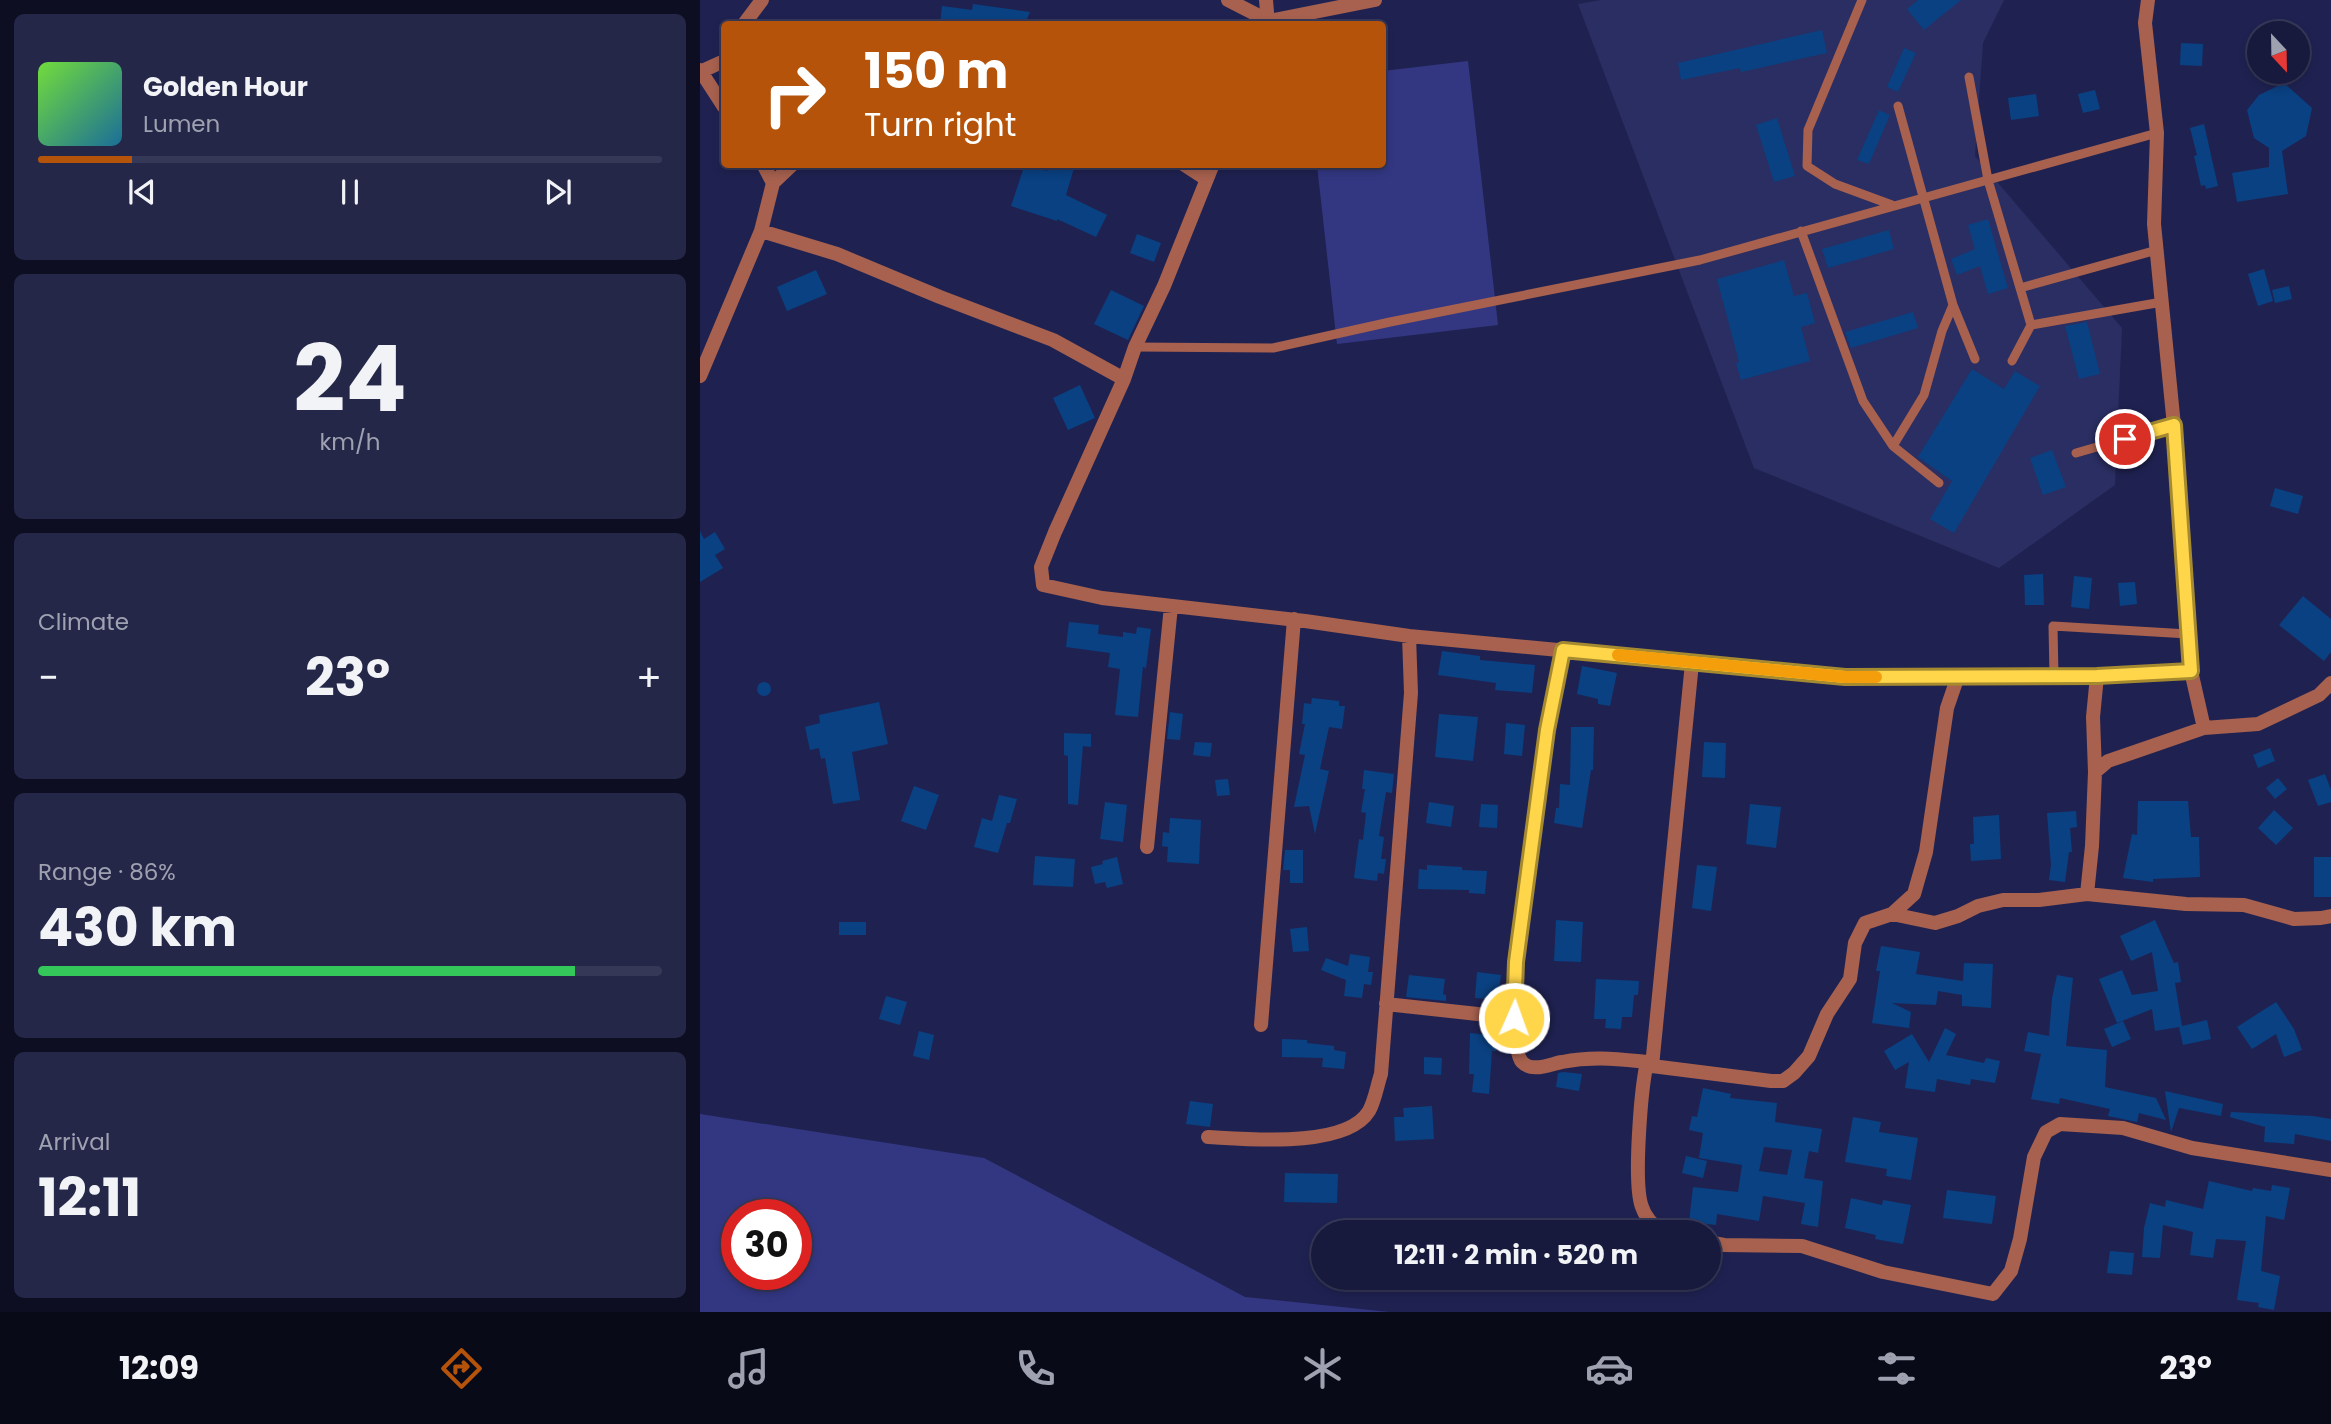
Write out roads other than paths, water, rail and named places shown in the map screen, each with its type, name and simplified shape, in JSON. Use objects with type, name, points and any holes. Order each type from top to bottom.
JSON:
[{"type":"street","points":[[746,21],[762,0]]},
{"type":"street","points":[[1228,0],[1267,21]]},
{"type":"street","points":[[1266,0],[1269,21]]},
{"type":"street","points":[[1274,21],[1375,0]]},
{"type":"street","points":[[2148,0],[2146,23],[2157,133],[2154,224],[2174,425],[2191,671],[2204,728]]},
{"type":"street","points":[[721,62],[700,71],[721,102]]},
{"type":"street","points":[[765,168],[773,183]]},
{"type":"street","points":[[700,376],[761,231],[773,183],[789,168]]},
{"type":"street","points":[[1190,168],[1206,178]]},
{"type":"street","points":[[1211,168],[1164,286],[1055,532],[1041,567],[1042,585],[1102,598],[1409,636],[1845,677],[2097,676],[2191,671]]},
{"type":"street","points":[[761,231],[837,254],[1054,340],[1124,379]]},
{"type":"street","points":[[1147,847],[1171,606]]},
{"type":"street","points":[[1261,1025],[1294,620]]},
{"type":"street","points":[[1208,1137],[1283,1141],[1345,1130],[1368,1112],[1381,1074],[1411,693],[1409,636]]},
{"type":"street","points":[[1563,650],[1547,730],[1516,962],[1516,1052],[1523,1063],[1535,1068],[1590,1057],[1783,1081],[1794,1073],[1809,1056],[1827,1014],[1850,979],[1855,943],[1865,923],[1892,914],[1914,894],[1926,852],[1947,708],[1958,676]]},
{"type":"street","points":[[1650,1220],[1638,1192],[1642,1083],[1650,1064],[1692,663]]},
{"type":"street","points":[[2087,894],[2092,846],[2095,772],[2093,717],[2097,676]]},
{"type":"street","points":[[2095,772],[2108,761],[2204,728],[2258,724],[2319,695],[2331,683]]},
{"type":"street","points":[[1892,914],[1935,923],[1978,906],[2003,900],[2039,900],[2087,894],[2186,904],[2244,905],[2294,919],[2331,916]]},
{"type":"street","points":[[1386,1004],[1514,1018]]},
{"type":"street","points":[[1721,1244],[1802,1247],[1883,1272],[1993,1294],[2011,1271],[2020,1239],[2034,1157],[2046,1132],[2060,1124],[2123,1128],[2192,1148],[2331,1170]]},
{"type":"lane","points":[[1862,0],[1808,130],[1807,166],[1835,184],[1892,205]]},
{"type":"lane","points":[[1969,77],[1988,180],[2031,325],[2012,361]]},
{"type":"lane","points":[[1898,106],[1953,305],[1975,359]]},
{"type":"lane","points":[[1135,347],[1273,348],[1700,260],[2157,133]]},
{"type":"lane","points":[[1801,231],[1863,401],[1894,446],[1939,483]]},
{"type":"lane","points":[[2020,288],[2157,250]]},
{"type":"lane","points":[[2031,325],[2162,302]]},
{"type":"lane","points":[[1894,446],[1924,394],[1942,331],[1953,305]]},
{"type":"lane","points":[[2076,453],[2174,425]]},
{"type":"lane","points":[[2054,676],[2053,626],[2188,634]]}]
